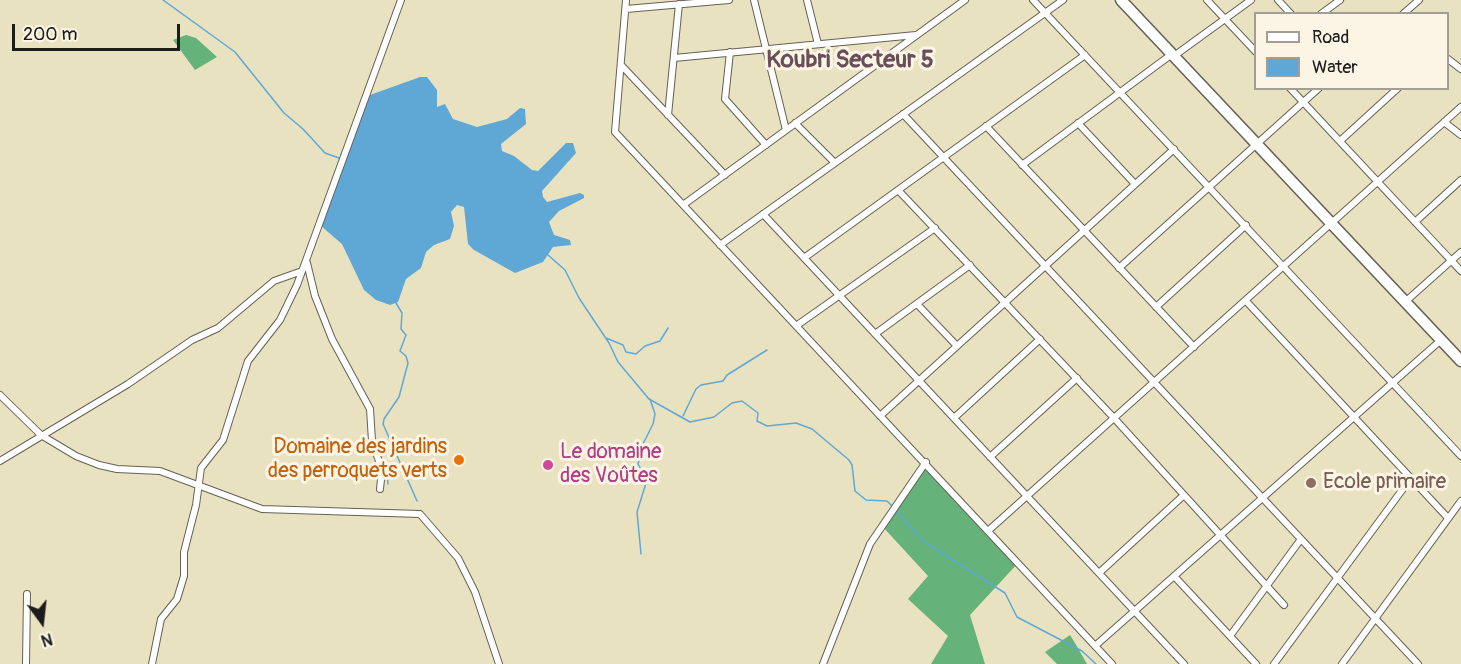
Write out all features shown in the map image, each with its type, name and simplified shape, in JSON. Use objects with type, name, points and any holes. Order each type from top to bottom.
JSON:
[{"type":"highway","points":[[1121,0],[1461,361]]},
{"type":"street","points":[[152,664],[161,620],[177,599],[184,576],[184,552],[201,468],[223,440],[244,370],[289,304],[401,0]]},
{"type":"street","points":[[627,0],[615,132],[880,416],[926,462],[1112,664]]},
{"type":"street","points":[[626,9],[729,0]]},
{"type":"street","points":[[754,0],[786,130]]},
{"type":"street","points":[[807,0],[818,44]]},
{"type":"street","points":[[1033,0],[1461,456]]},
{"type":"street","points":[[720,245],[1063,0]]},
{"type":"street","points":[[1207,0],[1254,50]]},
{"type":"street","points":[[1022,165],[1120,92],[1251,0]]},
{"type":"street","points":[[1278,0],[1289,12]]},
{"type":"street","points":[[1324,12],[1340,0]]},
{"type":"street","points":[[1405,12],[1419,0]]},
{"type":"street","points":[[683,205],[963,1]]},
{"type":"street","points":[[668,115],[679,4]]},
{"type":"street","points":[[674,58],[917,35]]},
{"type":"street","points":[[730,52],[725,99],[766,145]]},
{"type":"street","points":[[804,258],[1085,55]]},
{"type":"street","points":[[1449,60],[1461,69]]},
{"type":"street","points":[[621,65],[725,175]]},
{"type":"street","points":[[1292,90],[1461,271]]},
{"type":"street","points":[[1119,268],[1317,90]]},
{"type":"street","points":[[1340,141],[1396,90]]},
{"type":"street","points":[[989,530],[1461,107]]},
{"type":"street","points":[[903,114],[1416,663]]},
{"type":"street","points":[[1444,122],[1461,135]]},
{"type":"street","points":[[795,123],[835,163]]},
{"type":"street","points":[[1078,123],[1135,184]]},
{"type":"street","points":[[986,126],[1194,347]]},
{"type":"street","points":[[880,416],[1174,149]]},
{"type":"street","points":[[1415,222],[1461,180]]},
{"type":"street","points":[[898,190],[1077,378],[1284,605]]},
{"type":"street","points":[[763,214],[1184,664]]},
{"type":"street","points":[[1156,307],[1246,225]]},
{"type":"street","points":[[796,326],[935,228]]},
{"type":"street","points":[[1406,302],[1461,252]]},
{"type":"street","points":[[306,262],[315,296],[332,339],[370,408],[372,441],[382,470],[380,489]]},
{"type":"street","points":[[875,334],[970,265]]},
{"type":"street","points":[[0,461],[128,384],[192,340],[218,327],[274,281],[302,271]]},
{"type":"street","points":[[1246,301],[1448,518]]},
{"type":"street","points":[[917,304],[957,346]]},
{"type":"street","points":[[954,418],[1040,339]]},
{"type":"street","points":[[1095,646],[1441,340]]},
{"type":"street","points":[[990,457],[1077,378]]},
{"type":"street","points":[[0,394],[41,435],[76,456],[99,465],[117,469],[160,471],[262,509],[420,514],[458,558],[475,592],[500,664]]},
{"type":"street","points":[[824,664],[870,544],[926,462]]},
{"type":"street","points":[[1274,664],[1411,478]]},
{"type":"street","points":[[1099,573],[1184,495]]},
{"type":"street","points":[[1342,664],[1461,501]]},
{"type":"street","points":[[1230,636],[1301,539]]},
{"type":"street","points":[[1174,576],[1256,664]]},
{"type":"street","points":[[26,664],[27,594]]},
{"type":"green space","points":[[186,35],[196,38],[217,57],[195,70],[173,40]]},
{"type":"green space","points":[[926,462],[1019,562],[970,615],[985,664],[931,664],[948,636],[908,599],[928,576],[883,527]]},
{"type":"green space","points":[[1070,635],[1087,664],[1057,664],[1045,652]]},
{"type":"water","points":[[420,77],[427,77],[437,90],[437,107],[445,104],[453,119],[477,127],[507,119],[520,108],[525,109],[526,124],[501,144],[502,151],[514,156],[532,170],[538,171],[566,143],[573,143],[576,153],[542,191],[543,197],[547,202],[580,193],[584,195],[584,198],[559,211],[549,222],[554,235],[570,240],[571,245],[553,247],[543,262],[515,273],[474,250],[468,244],[464,207],[457,205],[451,212],[454,226],[450,239],[434,245],[426,252],[421,268],[406,279],[398,302],[390,305],[376,300],[364,290],[342,244],[321,226],[370,95]]},
{"type":"waterway","points":[[163,0],[235,52],[284,113],[303,129],[325,153],[339,158]]},
{"type":"waterway","points":[[548,255],[565,270],[579,298],[609,343],[618,362],[649,399],[690,422],[714,417],[732,403],[742,401],[758,413],[757,421],[767,426],[796,423],[812,429],[849,460],[852,465],[855,491],[866,500],[887,501],[893,507]]},
{"type":"waterway","points":[[396,303],[402,313],[401,329],[406,335],[400,351],[406,356],[408,363],[399,397],[383,424],[417,501]]},
{"type":"waterway","points":[[606,338],[623,345],[626,352],[636,354],[645,346],[660,341],[668,328]]},
{"type":"waterway","points":[[683,416],[696,389],[701,385],[723,381],[727,375],[767,350]]},
{"type":"waterway","points":[[641,554],[637,512],[647,480],[638,464],[655,414],[650,399]]},
{"type":"waterway","points":[[388,484],[387,475],[390,470],[400,466]]},
{"type":"waterway","points":[[897,511],[917,535],[929,545],[1005,593],[1017,617],[1082,651],[1096,664]]},
{"type":"place","name":"Domaine des jardins des perroquets verts","points":[[459,460]]},
{"type":"place","name":"Le domaine des Voûtes","points":[[548,465]]},
{"type":"place","name":"Ecole primaire","points":[[1311,483]]},
{"type":"district","name":"Koubri Secteur 5","points":[[850,61]]}]
